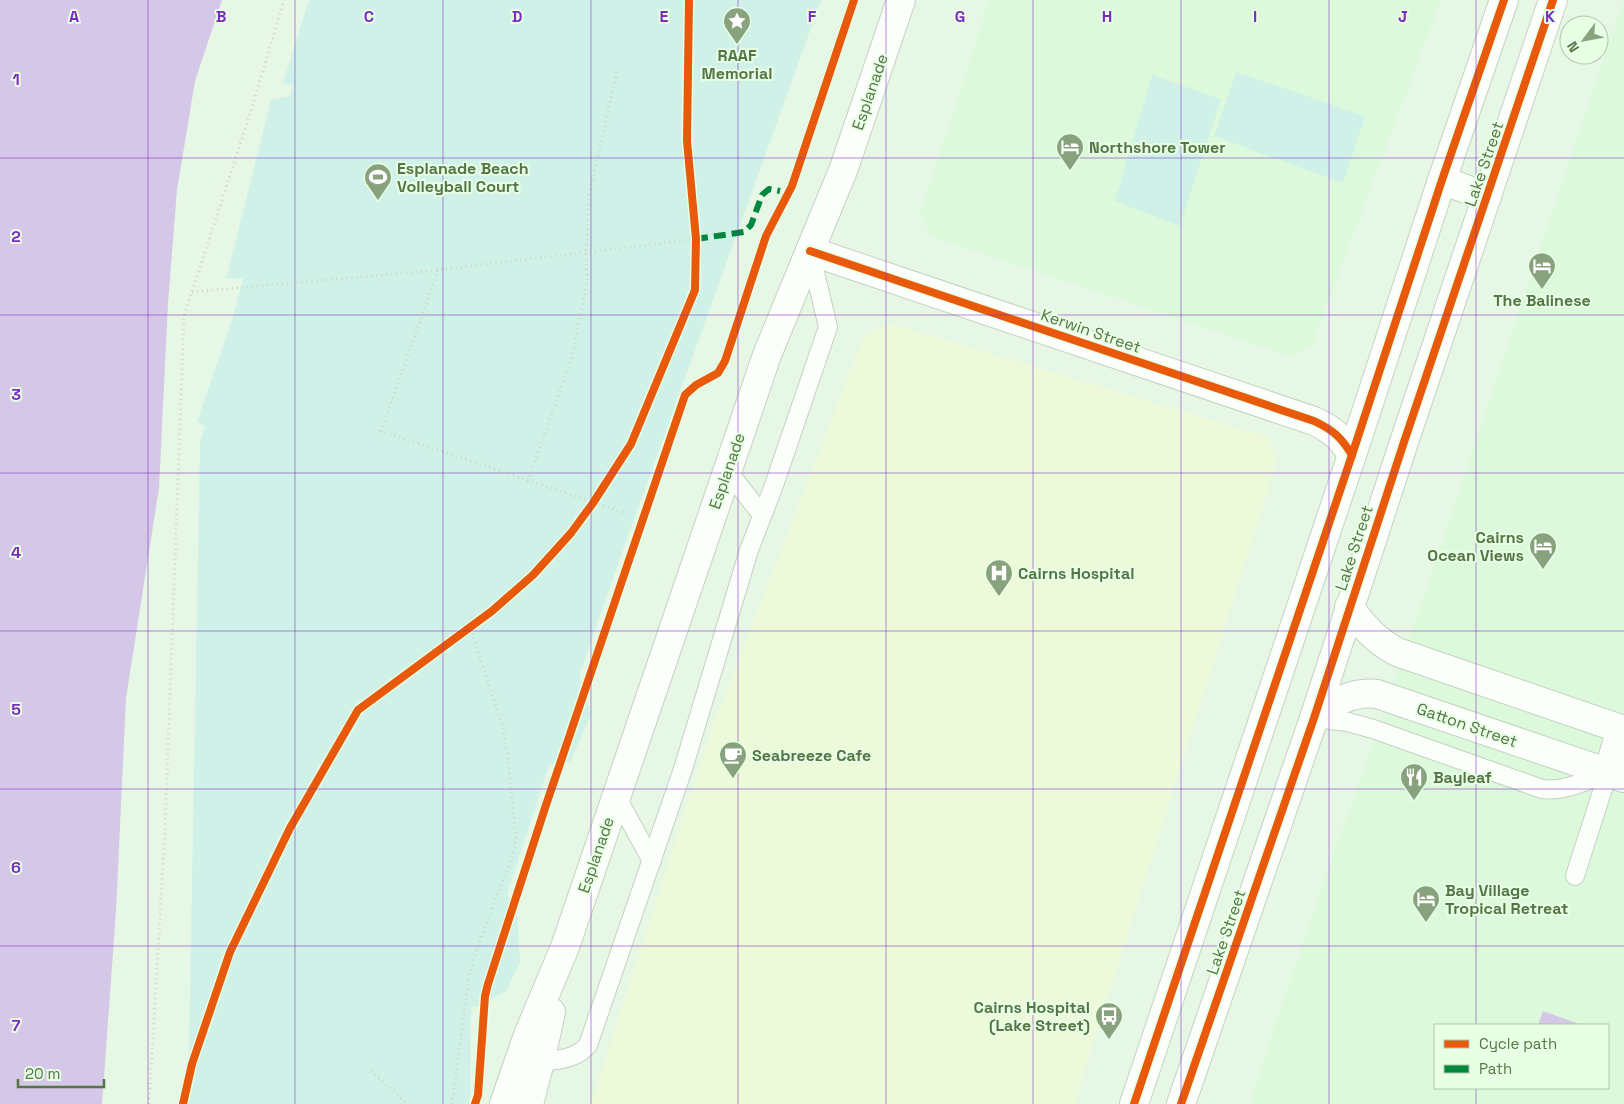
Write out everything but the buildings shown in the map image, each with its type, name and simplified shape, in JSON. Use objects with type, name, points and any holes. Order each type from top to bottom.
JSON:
[{"type":"street","name":"Esplanade","points":[[504,1104],[528,1035],[565,947],[767,355],[844,168],[901,0]]},
{"type":"street","name":"Lake Street","points":[[1134,1104],[1352,455],[1442,180],[1504,0]]},
{"type":"street","name":"Lake Street","points":[[1181,1104],[1314,718],[1349,607],[1553,0]]},
{"type":"street","points":[[1442,180],[1487,197]]},
{"type":"street","name":"Kerwin Street","points":[[810,251],[1314,421],[1331,429],[1343,440],[1352,455]]},
{"type":"street","points":[[1349,607],[1373,637],[1397,652],[1622,730],[1616,775]]},
{"type":"street","name":"Gatton Street","points":[[1314,718],[1328,707],[1346,698],[1360,694],[1376,694],[1616,775]]},
{"type":"street","name":"Esplanade","points":[[529,1104],[565,947]]},
{"type":"lane","points":[[540,1062],[570,1057],[581,1052],[588,1045],[652,861],[695,731],[720,644],[762,515],[828,327],[810,251]]},
{"type":"lane","points":[[728,470],[762,515]]},
{"type":"lane","points":[[1314,718],[1348,722],[1373,729],[1542,789],[1557,790],[1616,775]]},
{"type":"lane","points":[[1575,876],[1616,775]]},
{"type":"lane","points":[[616,796],[652,861]]},
{"type":"path","points":[[149,1104],[165,829],[184,316],[248,120],[284,0]]},
{"type":"path","points":[[528,481],[572,358],[587,282],[586,252],[589,197],[617,71]]},
{"type":"path","points":[[192,292],[438,270],[586,252],[696,243],[696,230]]},
{"type":"path","points":[[438,270],[381,430],[625,513]]},
{"type":"path","points":[[588,510],[598,495]]},
{"type":"path","points":[[462,634],[477,622]]},
{"type":"path","points":[[452,1104],[469,976],[516,842],[508,756],[502,724],[470,628]]},
{"type":"path","points":[[371,1071],[408,1104]]},
{"type":"shaded area","points":[[0,0],[222,0],[195,81],[177,190],[168,303],[159,488],[126,698],[116,911],[102,1104],[0,1104]]},
{"type":"shaded area","points":[[309,0],[821,0],[579,676],[591,714],[570,762],[549,765],[507,894],[517,913],[520,962],[506,991],[478,1006],[471,1007],[470,1097],[468,1104],[188,1104],[200,443],[205,426],[197,422],[233,317],[243,278],[226,279],[271,100],[290,96],[293,85],[283,83]]},
{"type":"shaded area","points":[[989,0],[1441,0],[1311,348],[1291,356],[931,236],[920,215]]},
{"type":"shaded area","points":[[1624,0],[1624,1104],[1249,1104],[1285,994],[1426,589],[1602,65],[1609,65],[1609,45]]},
{"type":"shaded area","points":[[1236,72],[1365,116],[1343,183],[1214,136]]},
{"type":"shaded area","points":[[1152,75],[1221,99],[1180,226],[1115,201]]},
{"type":"shaded area","name":"Cairns Hospital","points":[[889,323],[1268,437],[1277,461],[1074,1104],[591,1104],[710,734],[864,336]]},
{"type":"shaded area","points":[[1543,1011],[1579,1024],[1538,1024]]},
{"type":"marked path","points":[[696,239],[744,232],[751,225],[762,195],[769,189],[780,191]]},
{"type":"cycle path","points":[[183,1104],[192,1064],[230,952],[290,828],[358,710],[492,611],[533,575],[571,533],[631,444],[695,290],[696,239],[687,141],[689,0]]},
{"type":"cycle path","points":[[475,1104],[478,1095],[485,996],[488,984],[545,808],[685,395],[696,385],[718,373],[725,361],[766,236],[792,186],[854,0]]},
{"type":"cycle path","points":[[1134,1104],[1352,455],[1442,180],[1504,0]]},
{"type":"cycle path","points":[[1181,1104],[1314,718],[1404,442],[1553,0]]},
{"type":"cycle path","points":[[810,251],[1314,421],[1336,435],[1352,455]]},
{"type":"place","name":"RAAF Memorial","points":[[737,45]]},
{"type":"place","name":"Northshore Tower","points":[[1070,171]]},
{"type":"place","name":"Esplanade Beach Volleyball Court","points":[[378,201]]},
{"type":"place","name":"The Balinese","points":[[1542,290]]},
{"type":"place","name":"Cairns Ocean Views","points":[[1543,570]]},
{"type":"place","name":"Cairns Hospital","points":[[999,597]]},
{"type":"place","name":"Seabreeze Cafe","points":[[733,779]]},
{"type":"place","name":"Bayleaf","points":[[1414,801]]},
{"type":"place","name":"Bay Village Tropical Retreat","points":[[1426,923]]},
{"type":"place","name":"Cairns Hospital (Lake Street)","points":[[1109,1040]]}]
